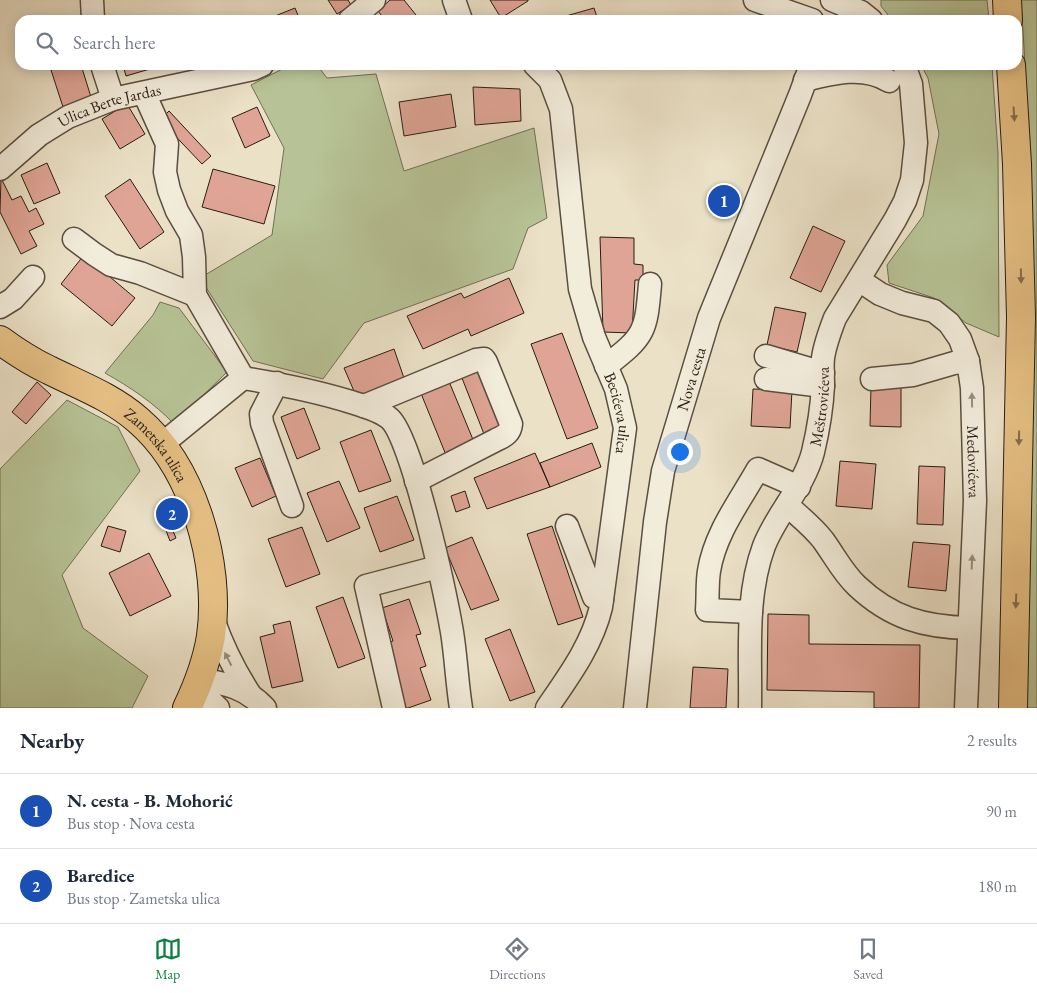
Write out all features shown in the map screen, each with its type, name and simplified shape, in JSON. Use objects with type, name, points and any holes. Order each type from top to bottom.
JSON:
[{"type":"main road","points":[[1007,0],[1008,15]]},
{"type":"main road","points":[[1011,70],[1018,164],[1021,317],[1013,708]]},
{"type":"main road","name":"Zametska ulica","points":[[0,340],[48,370],[95,391],[137,419],[161,445],[182,478],[200,520],[211,573],[212,618],[207,658],[187,708]]},
{"type":"street","points":[[92,0],[93,15]]},
{"type":"street","points":[[356,15],[374,0]]},
{"type":"street","points":[[454,0],[459,15]]},
{"type":"street","points":[[756,0],[798,15]]},
{"type":"street","points":[[828,15],[833,0],[865,15]]},
{"type":"street","points":[[104,70],[113,99]]},
{"type":"street","name":"Ulica Berte Jardas","points":[[0,169],[39,135],[68,117],[113,99],[248,70]]},
{"type":"street","name":"Becićeva ulica","points":[[540,70],[550,80],[561,109],[580,289],[589,322],[616,390],[625,428],[602,600],[597,623],[581,658],[547,708]]},
{"type":"street","name":"Meštrovićeva","points":[[750,708],[751,612],[756,570],[764,545],[793,496],[812,453],[827,338],[835,318],[905,201],[912,180],[916,143],[913,114],[889,70],[878,74],[860,71],[828,75],[808,73]]},
{"type":"street","name":"Nova cesta","points":[[635,708],[655,522],[663,472],[709,318],[808,73]]},
{"type":"street","points":[[144,93],[166,144],[165,172],[168,190],[177,211],[191,235],[195,295],[244,378]]},
{"type":"street","points":[[74,239],[111,265],[140,273],[195,295]]},
{"type":"street","points":[[0,307],[13,299],[33,277]]},
{"type":"street","name":"Medovićeva","points":[[859,280],[880,294],[902,303],[934,311],[949,323],[960,339],[968,361],[972,388],[975,501],[966,708]]},
{"type":"street","points":[[606,366],[630,347],[642,332],[647,316],[650,284]]},
{"type":"street","points":[[766,356],[823,379]]},
{"type":"street","points":[[364,406],[476,360],[484,359],[511,424],[510,430],[507,434],[416,481]]},
{"type":"street","points":[[872,379],[913,375],[954,363],[968,361]]},
{"type":"street","points":[[161,445],[244,378],[319,392],[364,406],[385,415],[397,426],[416,481],[452,632],[461,708]]},
{"type":"street","points":[[766,379],[823,379]]},
{"type":"street","points":[[277,383],[261,414],[262,422],[292,506]]},
{"type":"street","points":[[751,612],[707,610],[709,570],[717,544],[731,514],[758,469],[793,496],[856,586],[894,613],[921,624],[946,628],[969,628]]},
{"type":"street","points":[[567,526],[594,597],[602,600]]},
{"type":"street","points":[[394,708],[366,586],[438,568]]},
{"type":"street","points":[[212,618],[231,665],[258,702]]},
{"type":"street","points":[[199,679],[222,682],[234,686],[258,702]]},
{"type":"street","points":[[199,679],[205,693],[218,708]]},
{"type":"green space","points":[[881,0],[987,0],[988,15],[888,15],[881,6]]},
{"type":"green space","points":[[1021,0],[1037,0],[1037,708],[1026,708],[1032,354],[1030,177]]},
{"type":"green space","points":[[280,70],[321,70],[327,78],[376,74],[404,171],[534,128],[547,218],[528,228],[513,269],[364,323],[323,379],[253,361],[200,278],[272,235],[284,148],[251,85]]},
{"type":"green space","points":[[924,70],[992,70],[998,153],[999,337],[966,323],[934,298],[889,283],[887,265],[923,216],[939,134],[928,78]]},
{"type":"green space","points":[[160,302],[179,308],[227,372],[174,424],[141,396],[105,373],[153,315]]},
{"type":"green space","points":[[67,400],[118,427],[140,471],[62,575],[83,628],[148,676],[132,708],[0,708],[0,469]]},
{"type":"building","points":[[328,0],[348,0],[351,5],[337,14]]},
{"type":"building","points":[[390,0],[404,0],[416,15],[381,15],[378,11]]},
{"type":"building","points":[[490,0],[528,0],[506,15],[499,15]]},
{"type":"building","points":[[295,8],[298,15],[278,15]]},
{"type":"building","points":[[594,8],[596,15],[570,15]]},
{"type":"building","points":[[51,70],[83,70],[91,97],[63,107]]},
{"type":"building","points":[[124,70],[146,70],[126,76]]},
{"type":"building","points":[[473,87],[520,89],[521,121],[475,125]]},
{"type":"building","points":[[451,94],[456,127],[404,136],[399,102]]},
{"type":"building","points":[[127,104],[145,134],[120,149],[102,119]]},
{"type":"building","points":[[257,107],[270,136],[245,148],[232,118]]},
{"type":"building","points":[[169,111],[211,156],[202,164],[160,120]]},
{"type":"building","points":[[47,163],[60,193],[34,204],[21,175]]},
{"type":"building","points":[[213,169],[275,186],[264,224],[202,207]]},
{"type":"building","points":[[1,178],[12,200],[21,196],[29,212],[36,208],[44,224],[29,231],[37,246],[21,254],[0,212]]},
{"type":"building","points":[[130,179],[164,232],[140,249],[105,196]]},
{"type":"building","points":[[813,226],[845,241],[821,292],[790,278]]},
{"type":"building","points":[[600,237],[634,238],[634,264],[643,265],[643,280],[635,280],[632,333],[603,332]]},
{"type":"building","points":[[84,255],[135,298],[112,326],[61,284]]},
{"type":"building","points":[[509,278],[524,313],[471,336],[468,329],[423,349],[407,316],[461,293],[464,298]]},
{"type":"building","points":[[775,307],[806,313],[797,352],[767,345]]},
{"type":"building","points":[[562,333],[598,428],[567,439],[531,344]]},
{"type":"building","points":[[394,349],[405,381],[357,398],[344,368]]},
{"type":"building","points":[[483,365],[505,423],[484,434],[460,373]]},
{"type":"building","points":[[448,379],[474,442],[446,455],[420,391]]},
{"type":"building","points":[[37,382],[51,395],[26,424],[12,412]]},
{"type":"building","points":[[871,386],[901,386],[901,427],[870,426]]},
{"type":"building","points":[[753,389],[792,390],[790,428],[751,426]]},
{"type":"building","points":[[304,408],[320,449],[297,459],[281,417]]},
{"type":"building","points":[[371,430],[391,481],[359,492],[340,442]]},
{"type":"building","points":[[592,443],[601,467],[550,487],[540,463]]},
{"type":"building","points":[[535,453],[550,487],[487,509],[474,478]]},
{"type":"building","points":[[260,458],[276,496],[252,507],[235,468]]},
{"type":"building","points":[[840,461],[876,464],[872,509],[836,506]]},
{"type":"building","points":[[919,466],[945,467],[943,525],[917,524]]},
{"type":"building","points":[[339,481],[360,528],[327,542],[307,493]]},
{"type":"building","points":[[465,491],[470,507],[456,512],[451,496]]},
{"type":"building","points":[[397,496],[414,540],[380,552],[364,508]]},
{"type":"building","points":[[167,517],[176,538],[170,541],[162,520]]},
{"type":"building","points":[[108,526],[126,531],[120,552],[101,546]]},
{"type":"building","points":[[552,526],[583,617],[558,625],[527,534]]},
{"type":"building","points":[[302,527],[320,574],[286,587],[268,539]]},
{"type":"building","points":[[472,537],[499,600],[471,610],[445,548]]},
{"type":"building","points":[[913,542],[950,545],[946,591],[908,587]]},
{"type":"building","points":[[149,553],[171,596],[130,616],[109,573]]},
{"type":"building","points":[[343,597],[365,658],[338,668],[316,607]]},
{"type":"building","points":[[409,599],[421,634],[416,635],[426,666],[420,668],[431,700],[403,708],[392,676],[398,674],[388,643],[393,641],[382,608]]},
{"type":"building","points":[[768,614],[809,615],[809,644],[920,645],[919,708],[874,708],[874,692],[767,690]]},
{"type":"building","points":[[290,621],[303,681],[272,688],[260,637],[275,633],[273,625]]},
{"type":"building","points":[[510,629],[535,692],[510,701],[485,639]]},
{"type":"building","points":[[693,667],[728,669],[726,708],[690,708]]},
{"type":"place","name":"N. cesta - B. Mohorić","points":[[724,201]]},
{"type":"place","name":"Baredice","points":[[172,514]]}]
